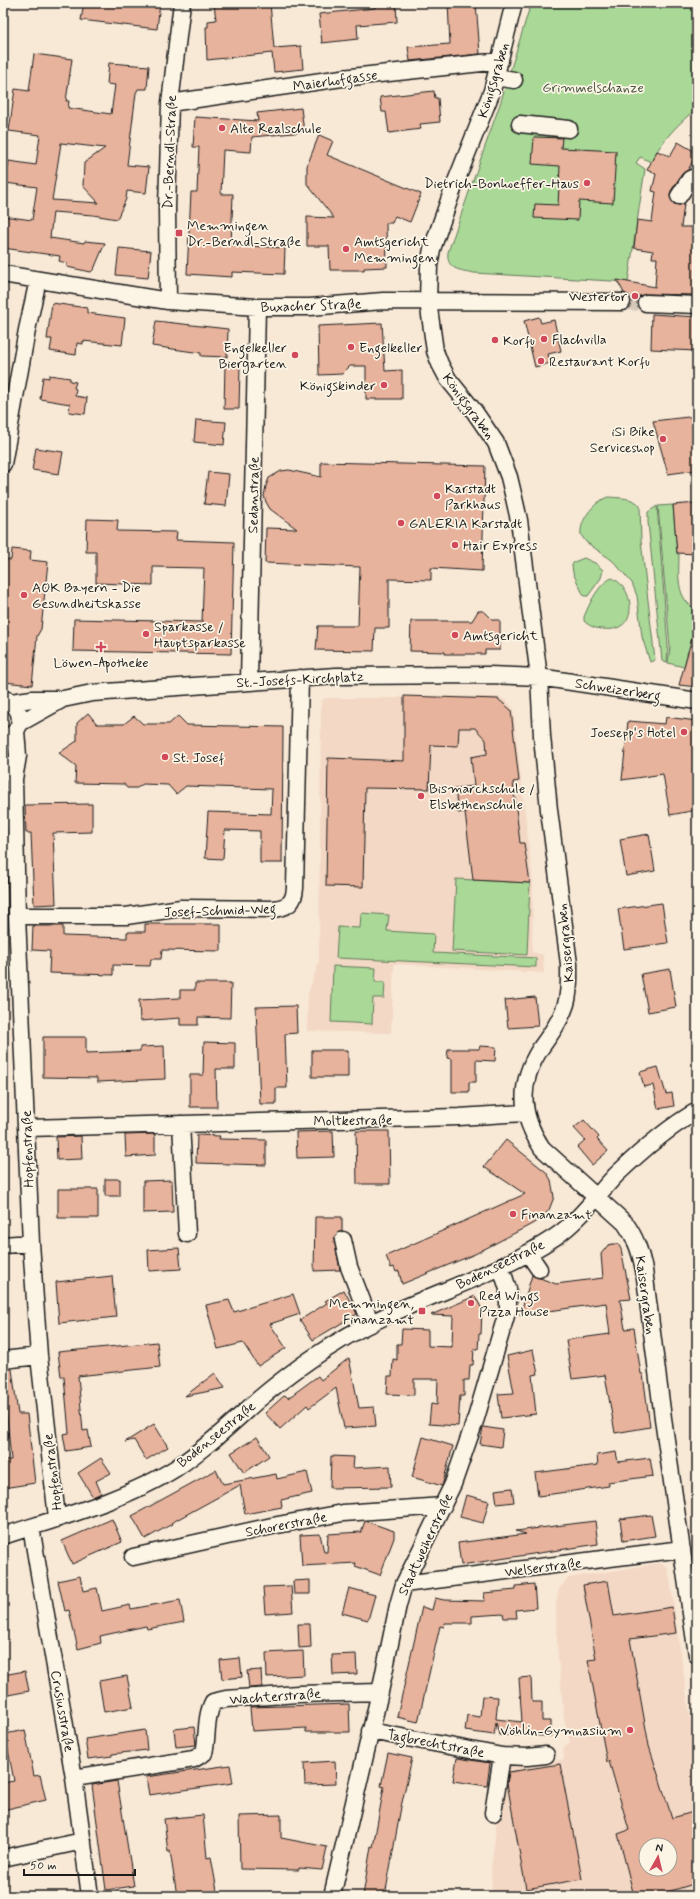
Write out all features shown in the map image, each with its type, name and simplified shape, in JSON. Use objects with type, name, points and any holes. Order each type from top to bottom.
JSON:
[{"type":"street","name":"Dr.-Berndl-Straße","points":[[168,301],[167,208],[170,103],[182,3]]},
{"type":"street","name":"Königsgraben","points":[[514,3],[490,97],[442,218],[432,249],[429,266],[428,301],[435,351],[440,364],[448,379],[488,430],[496,443],[509,477],[519,520],[539,677]]},
{"type":"street","name":"Maierhofgasse","points":[[170,103],[342,78],[500,61]]},
{"type":"street","points":[[496,76],[514,80]]},
{"type":"street","points":[[520,124],[569,129]]},
{"type":"street","points":[[679,196],[690,179],[697,176]]},
{"type":"street","name":"Buxacher Straße","points":[[3,274],[168,301],[257,307],[428,301],[622,302]]},
{"type":"street","points":[[3,464],[27,330],[38,280]]},
{"type":"street","points":[[646,303],[697,304]]},
{"type":"street","name":"Sedanstraße","points":[[249,682],[257,307]]},
{"type":"street","name":"St.-Josefs-Kirchplatz","points":[[5,699],[63,699],[92,693],[300,678],[407,675],[539,677]]},
{"type":"street","name":"Schweizerberg","points":[[539,677],[697,701]]},
{"type":"street","name":"Kaisergraben","points":[[539,677],[542,743],[568,956],[569,979],[566,1004],[530,1069],[524,1095],[525,1113],[532,1134],[542,1148],[625,1223],[634,1235],[640,1250],[697,1655]]},
{"type":"street","name":"Josef-Schmid-Weg","points":[[17,916],[126,916],[181,908],[274,909],[291,904],[295,896],[300,678]]},
{"type":"street","name":"Hopfenstraße","points":[[5,699],[17,707],[20,715],[13,731],[18,756],[14,779],[17,916],[31,1243],[39,1356],[57,1518]]},
{"type":"street","name":"St.-Josefs-Kirchplatz","points":[[13,731],[63,699]]},
{"type":"street","points":[[3,762],[14,779]]},
{"type":"street","name":"Bodenseestraße","points":[[3,1536],[114,1498],[148,1483],[174,1469],[204,1448],[284,1379],[336,1342],[371,1324],[501,1267],[558,1235],[583,1214],[616,1175],[648,1146],[665,1131],[697,1111]]},
{"type":"street","name":"Moltkestraße","points":[[27,1128],[459,1117],[525,1113]]},
{"type":"street","points":[[181,1124],[187,1234]]},
{"type":"street","points":[[344,1240],[349,1267],[371,1324]]},
{"type":"street","points":[[3,1245],[31,1243]]},
{"type":"street","points":[[528,1253],[539,1269]]},
{"type":"street","name":"Stadtweiherstraße","points":[[332,1896],[404,1584],[453,1484],[508,1309],[508,1289],[501,1267]]},
{"type":"street","points":[[3,1360],[39,1356]]},
{"type":"street","name":"Schorerstraße","points":[[132,1557],[272,1526],[343,1513],[443,1506]]},
{"type":"street","name":"Crusiusstraße","points":[[31,1527],[74,1778],[90,1896]]},
{"type":"street","name":"Welserstraße","points":[[404,1584],[682,1549]]},
{"type":"street","name":"Wachterstraße","points":[[74,1778],[194,1759],[204,1753],[207,1741],[209,1710],[213,1702],[226,1699],[298,1694],[380,1692]]},
{"type":"street","name":"Tagbrechtstraße","points":[[370,1730],[502,1756],[546,1755]]},
{"type":"street","name":"Tagbrechtstraße","points":[[494,1813],[502,1756]]},
{"type":"street","points":[[3,1858],[83,1841]]},
{"type":"shaded area","name":"Bismarckschule / Elsbethenschule","points":[[403,696],[499,697],[513,708],[533,883],[532,952],[543,955],[544,973],[394,964],[391,1033],[307,1031],[308,994],[319,961],[321,701],[326,698],[398,698]]},
{"type":"shaded area","name":"Vöhlin-Gymnasium","points":[[660,1563],[667,1567],[690,1717],[697,1752],[697,1896],[497,1896],[492,1889],[491,1870],[498,1812],[507,1763],[564,1760],[563,1748],[570,1742],[564,1718],[557,1645],[556,1605],[559,1589],[568,1578]]},
{"type":"green space","name":"Grimmelschanze","points":[[531,3],[697,3],[697,108],[671,133],[655,154],[651,162],[640,157],[636,163],[645,169],[628,282],[474,273],[459,270],[452,266],[449,262],[448,252],[501,101]]},
{"type":"green space","points":[[608,497],[630,499],[640,506],[641,541],[655,660],[650,662],[642,637],[637,596],[632,583],[613,561],[586,542],[581,535],[581,529],[585,517],[593,507]]},
{"type":"green space","points":[[673,505],[677,554],[679,554],[680,586],[685,599],[697,610],[697,653],[688,651],[684,667],[668,663],[670,647],[658,506]]},
{"type":"green space","points":[[657,506],[668,647],[667,663],[662,661],[648,522],[648,512]]},
{"type":"green space","points":[[584,558],[595,563],[603,570],[601,578],[588,596],[584,596],[573,573],[572,565],[574,562]]},
{"type":"green space","points":[[612,578],[620,583],[626,591],[630,609],[628,618],[623,625],[615,629],[595,628],[584,621],[584,617],[599,589],[603,584]]},
{"type":"green space","points":[[456,879],[530,883],[527,955],[452,951]]},
{"type":"green space","points":[[361,913],[389,915],[387,931],[434,934],[433,953],[536,958],[536,967],[336,958],[338,927],[360,928]]},
{"type":"green space","points":[[333,966],[376,968],[375,982],[385,982],[384,998],[373,998],[372,1024],[331,1022]]},
{"type":"building","points":[[84,3],[160,3],[157,29],[81,20]]},
{"type":"building","points":[[270,3],[274,48],[301,46],[303,69],[274,72],[272,53],[207,60],[206,27],[208,27],[208,21],[216,20],[214,4]]},
{"type":"building","points":[[375,3],[396,3],[397,22],[357,25],[358,39],[322,43],[319,14],[375,8]]},
{"type":"building","points":[[448,3],[476,3],[480,54],[410,61],[408,47],[450,44]]},
{"type":"building","points":[[34,54],[72,59],[66,101],[69,101],[68,108],[111,114],[115,85],[107,84],[109,63],[149,66],[147,89],[138,89],[136,93],[127,165],[149,167],[146,193],[127,191],[126,199],[117,219],[93,215],[53,212],[50,238],[84,243],[85,241],[105,243],[94,269],[91,272],[67,267],[67,263],[59,261],[60,256],[3,248],[3,216],[32,220],[37,187],[5,183],[9,161],[36,165],[40,135],[9,131],[15,89],[29,91]],"holes":[[[61,143],[105,148],[84,163],[83,186],[99,203],[52,200]]]},
{"type":"building","points":[[434,91],[435,98],[438,98],[440,122],[420,124],[421,129],[389,133],[386,112],[382,112],[380,97]]},
{"type":"building","points":[[301,108],[304,132],[252,137],[251,152],[223,150],[221,194],[233,194],[231,245],[285,248],[284,274],[232,272],[232,277],[187,274],[191,192],[197,192],[199,147],[193,147],[195,117],[258,121],[257,113]]},
{"type":"building","points":[[319,135],[333,141],[327,155],[421,194],[410,222],[395,216],[392,223],[386,223],[387,267],[364,268],[364,270],[330,270],[329,246],[307,246],[307,217],[334,218],[307,184],[307,166]]},
{"type":"building","name":"Dietrich-Bonhoeffer-Haus","points":[[534,137],[562,138],[561,148],[616,151],[613,203],[579,201],[578,220],[534,218],[535,204],[558,205],[560,166],[532,164]]},
{"type":"building","points":[[678,142],[697,153],[688,170],[682,174],[671,191],[670,196],[674,204],[684,204],[681,227],[697,227],[697,295],[646,294],[640,296],[629,296],[624,293],[617,280],[655,287],[657,258],[652,258],[653,251],[634,248],[637,220],[652,222],[656,192],[652,191],[656,174],[647,170],[657,151],[670,156]]},
{"type":"building","points":[[119,248],[151,251],[148,278],[116,275]]},
{"type":"building","points":[[52,303],[87,308],[87,313],[125,318],[122,345],[83,341],[83,344],[77,343],[76,355],[50,351],[52,339],[47,339]]},
{"type":"building","points":[[652,314],[697,317],[697,351],[651,349]]},
{"type":"building","name":"Flachvilla","points":[[539,317],[541,323],[554,320],[561,351],[548,354],[550,363],[535,367],[524,321]]},
{"type":"building","points":[[156,321],[228,329],[227,357],[201,356],[201,353],[152,346]]},
{"type":"building","name":"Engelkeller","points":[[382,323],[385,371],[402,370],[402,399],[366,399],[366,366],[350,366],[342,374],[319,375],[318,326]]},
{"type":"building","points":[[225,365],[240,366],[239,409],[224,409]]},
{"type":"building","points":[[49,375],[70,378],[70,381],[76,382],[74,388],[76,389],[75,396],[87,398],[85,414],[69,412],[70,404],[40,399],[43,377],[49,378]]},
{"type":"building","points":[[697,416],[697,470],[668,474],[653,421]]},
{"type":"building","points":[[196,420],[226,422],[224,445],[194,442]]},
{"type":"building","points":[[36,448],[63,452],[59,474],[32,470]]},
{"type":"building","name":"GALERIA Karstadt","points":[[321,462],[485,466],[482,571],[431,568],[431,580],[389,579],[389,628],[375,628],[374,651],[316,650],[318,626],[358,626],[360,567],[265,563],[266,528],[297,529],[270,509],[266,502],[264,496],[269,478],[281,471],[289,470],[321,477]]},
{"type":"building","points":[[208,472],[229,474],[226,506],[204,504]]},
{"type":"building","points":[[697,503],[697,554],[677,553],[673,505]]},
{"type":"building","points":[[87,519],[118,520],[117,531],[177,532],[176,540],[234,542],[231,654],[73,651],[74,619],[202,622],[204,568],[153,567],[153,585],[96,583],[96,552],[86,552]]},
{"type":"building","name":"AOK Bayern - Die Gesundheitskasse","points":[[12,549],[31,551],[30,560],[48,562],[41,629],[37,636],[32,685],[4,682],[6,651],[3,651],[3,559],[11,560]]},
{"type":"building","name":"Amtsgericht","points":[[478,611],[484,611],[493,620],[500,620],[500,650],[485,650],[485,654],[445,654],[445,652],[410,651],[411,621],[472,621]]},
{"type":"building","points":[[693,634],[697,634],[697,687],[679,685]]},
{"type":"building","points":[[404,696],[498,699],[511,710],[519,781],[513,782],[520,843],[524,843],[530,883],[473,880],[465,812],[458,813],[455,788],[474,786],[471,757],[487,754],[486,740],[475,728],[459,728],[458,746],[431,745],[429,789],[365,788],[363,887],[326,886],[328,758],[404,761]]},
{"type":"building","name":"St. Josef","points":[[88,713],[97,724],[124,724],[134,716],[143,724],[169,724],[178,716],[187,725],[283,727],[282,863],[260,863],[260,831],[225,830],[223,859],[205,858],[208,812],[271,814],[272,789],[186,786],[176,794],[168,785],[143,784],[137,788],[127,788],[124,784],[75,783],[76,766],[59,753],[77,741],[77,723]]},
{"type":"building","points":[[666,717],[697,721],[697,810],[670,815],[663,774],[622,780],[628,721],[665,724]]},
{"type":"building","points":[[92,804],[92,832],[53,833],[56,904],[34,905],[31,833],[26,833],[25,805]]},
{"type":"building","points":[[649,834],[655,871],[626,876],[620,839]]},
{"type":"building","points":[[662,903],[668,943],[624,949],[618,909]]},
{"type":"building","points":[[145,924],[221,924],[221,951],[162,950],[161,959],[151,959],[150,966],[113,965],[113,975],[49,973],[50,951],[32,950],[33,926],[63,926],[63,936],[127,938],[127,932],[145,932]]},
{"type":"building","points":[[670,969],[676,1007],[648,1012],[641,974]]},
{"type":"building","points":[[195,983],[231,983],[230,1018],[198,1017],[198,1025],[180,1025],[180,1018],[140,1021],[139,1000],[180,998],[180,990],[195,990]]},
{"type":"building","points":[[535,997],[538,1026],[508,1028],[505,1000]]},
{"type":"building","points":[[296,1006],[297,1033],[285,1034],[287,1088],[276,1088],[276,1104],[260,1104],[256,1007]]},
{"type":"building","points":[[43,1037],[86,1037],[86,1053],[140,1051],[140,1047],[164,1046],[165,1079],[97,1082],[97,1078],[43,1077]]},
{"type":"building","points":[[204,1042],[235,1043],[235,1069],[216,1069],[217,1107],[190,1107],[190,1075],[203,1075]]},
{"type":"building","points":[[480,1046],[496,1047],[495,1061],[476,1060],[476,1082],[469,1082],[469,1092],[452,1092],[452,1059],[447,1058],[448,1049],[479,1049]]},
{"type":"building","points":[[312,1050],[348,1050],[348,1077],[312,1077]]},
{"type":"building","points":[[658,1067],[666,1094],[672,1093],[674,1106],[658,1109],[653,1085],[644,1087],[640,1072]]},
{"type":"building","points":[[584,1120],[599,1137],[597,1139],[608,1151],[592,1165],[577,1147],[585,1140],[574,1128]]},
{"type":"building","points":[[333,1131],[334,1157],[297,1158],[296,1132]]},
{"type":"building","points":[[356,1131],[389,1131],[390,1184],[357,1184]]},
{"type":"building","points":[[155,1134],[155,1155],[126,1157],[125,1135]]},
{"type":"building","points":[[197,1135],[220,1136],[219,1139],[266,1140],[266,1165],[196,1163]]},
{"type":"building","points":[[81,1136],[82,1159],[57,1160],[56,1137]]},
{"type":"building","name":"Finanzamt","points":[[506,1140],[546,1172],[551,1180],[554,1197],[549,1210],[543,1217],[532,1224],[475,1254],[402,1284],[399,1271],[396,1272],[394,1267],[391,1268],[386,1256],[525,1194],[484,1167]]},
{"type":"building","points":[[105,1179],[120,1179],[120,1196],[105,1196]]},
{"type":"building","points":[[172,1180],[173,1212],[143,1213],[143,1181]]},
{"type":"building","points":[[58,1189],[98,1189],[98,1218],[58,1218]]},
{"type":"building","points":[[315,1217],[342,1217],[342,1231],[337,1233],[334,1238],[340,1270],[314,1271]]},
{"type":"building","points":[[618,1244],[621,1249],[631,1299],[620,1300],[625,1329],[634,1328],[641,1374],[643,1374],[650,1427],[615,1433],[605,1375],[572,1379],[566,1340],[610,1334],[606,1303],[520,1315],[532,1275],[556,1284],[603,1278],[601,1254],[608,1245]]},
{"type":"building","points":[[179,1248],[181,1269],[149,1271],[148,1250]]},
{"type":"building","points":[[112,1276],[116,1317],[59,1323],[56,1282]]},
{"type":"building","points":[[344,1290],[357,1314],[313,1340],[300,1320],[327,1303],[325,1301]]},
{"type":"building","points":[[293,1294],[300,1314],[270,1324],[286,1348],[258,1366],[243,1343],[218,1349],[206,1305],[229,1300],[234,1312]]},
{"type":"building","points":[[475,1296],[482,1309],[481,1334],[479,1334],[478,1349],[474,1349],[473,1365],[470,1365],[469,1380],[464,1380],[464,1396],[460,1396],[458,1426],[429,1424],[431,1404],[437,1405],[438,1379],[414,1379],[414,1395],[387,1394],[388,1376],[392,1376],[393,1359],[397,1360],[397,1344],[401,1344],[402,1329],[428,1330],[428,1346],[452,1347],[453,1316],[431,1315]]},
{"type":"building","points":[[157,1342],[160,1367],[78,1376],[83,1431],[88,1430],[91,1447],[66,1451],[63,1434],[69,1433],[64,1377],[61,1377],[58,1352]]},
{"type":"building","points":[[533,1350],[538,1374],[532,1375],[536,1414],[501,1418],[498,1394],[514,1393],[507,1356]]},
{"type":"building","points":[[349,1358],[359,1408],[374,1407],[376,1426],[344,1428],[336,1388],[309,1408],[307,1405],[280,1429],[265,1413],[285,1395],[288,1398],[318,1376],[321,1380]]},
{"type":"building","points":[[3,1369],[12,1369],[18,1414],[27,1414],[35,1483],[3,1488],[3,1460],[11,1460],[5,1396],[3,1396]]},
{"type":"building","points":[[215,1373],[225,1388],[185,1396]]},
{"type":"building","points":[[154,1424],[168,1447],[146,1460],[134,1440],[125,1442]]},
{"type":"building","points":[[483,1427],[503,1430],[501,1447],[480,1444]]},
{"type":"building","points":[[257,1437],[269,1456],[244,1473],[231,1453]]},
{"type":"building","points":[[423,1437],[453,1446],[442,1486],[412,1477]]},
{"type":"building","points":[[616,1452],[618,1462],[650,1458],[653,1476],[608,1482],[609,1486],[538,1496],[535,1473],[598,1465],[597,1455]]},
{"type":"building","points":[[331,1456],[354,1457],[353,1468],[390,1466],[391,1487],[330,1488]]},
{"type":"building","points":[[101,1458],[111,1473],[96,1481],[101,1493],[93,1497],[78,1473]]},
{"type":"building","points":[[216,1470],[223,1484],[276,1474],[277,1479],[307,1472],[312,1493],[281,1500],[282,1507],[245,1514],[240,1485],[145,1539],[132,1516]]},
{"type":"building","points":[[512,1488],[514,1502],[497,1504],[495,1490]]},
{"type":"building","points":[[466,1495],[489,1501],[483,1523],[460,1517]]},
{"type":"building","points":[[651,1515],[655,1536],[623,1541],[620,1519]]},
{"type":"building","points":[[112,1519],[122,1542],[72,1564],[62,1541]]},
{"type":"building","points":[[365,1521],[394,1531],[394,1538],[380,1575],[355,1566],[356,1563],[302,1566],[300,1535],[320,1534],[324,1552],[327,1552],[328,1534],[361,1532]]},
{"type":"building","points":[[595,1521],[598,1544],[461,1565],[458,1543],[526,1534],[516,1531]]},
{"type":"building","points":[[80,1576],[83,1591],[97,1588],[102,1611],[130,1605],[131,1609],[180,1600],[184,1622],[147,1629],[146,1626],[100,1636],[101,1643],[78,1649],[69,1610],[65,1611],[58,1581]]},
{"type":"building","points":[[310,1580],[310,1594],[294,1594],[293,1581]]},
{"type":"building","name":"Vöhlin-Gymnasium","points":[[608,1581],[614,1616],[672,1607],[676,1633],[630,1639],[649,1746],[672,1818],[697,1811],[697,1883],[654,1896],[634,1896],[618,1834],[629,1830],[609,1761],[607,1762],[588,1660],[596,1659],[583,1585]]},
{"type":"building","points":[[534,1584],[536,1608],[516,1610],[517,1618],[504,1618],[503,1614],[472,1616],[472,1623],[445,1623],[444,1627],[440,1626],[418,1722],[397,1717],[422,1607],[432,1610],[435,1598],[444,1600],[485,1601],[484,1593],[516,1590],[516,1586]]},
{"type":"building","points":[[291,1586],[293,1612],[265,1614],[263,1587]]},
{"type":"building","points":[[349,1588],[375,1595],[368,1620],[342,1613]]},
{"type":"building","points":[[298,1624],[310,1624],[311,1647],[299,1648]]},
{"type":"building","points":[[303,1651],[304,1675],[267,1677],[266,1653]]},
{"type":"building","points":[[356,1654],[357,1674],[333,1675],[332,1655]]},
{"type":"building","points":[[240,1658],[242,1677],[222,1679],[220,1660]]},
{"type":"building","points":[[261,1670],[262,1687],[249,1688],[247,1671]]},
{"type":"building","points":[[25,1671],[29,1691],[3,1696],[3,1675]]},
{"type":"building","points":[[127,1676],[133,1707],[104,1712],[99,1681]]},
{"type":"building","points":[[531,1677],[532,1702],[542,1702],[542,1721],[551,1721],[551,1736],[499,1735],[496,1722],[494,1735],[465,1731],[467,1715],[480,1717],[482,1696],[498,1697],[496,1719],[522,1722],[519,1678]]},
{"type":"building","points":[[349,1704],[350,1732],[306,1732],[306,1728],[252,1731],[250,1707]]},
{"type":"building","points":[[194,1727],[196,1745],[176,1747],[174,1729]]},
{"type":"building","points":[[25,1730],[34,1776],[40,1775],[46,1800],[3,1810],[3,1783],[14,1781],[5,1734]]},
{"type":"building","points":[[145,1730],[147,1750],[112,1754],[112,1756],[88,1759],[85,1739]]},
{"type":"building","points":[[388,1753],[412,1758],[401,1807],[385,1896],[363,1896],[371,1846],[373,1847],[384,1787],[381,1786]]},
{"type":"building","points":[[457,1758],[490,1763],[487,1786],[453,1781]]},
{"type":"building","points":[[335,1761],[336,1784],[305,1785],[304,1763]]},
{"type":"building","points":[[560,1764],[582,1879],[526,1889],[507,1783],[509,1772]]},
{"type":"building","points":[[230,1765],[233,1783],[149,1795],[146,1777]]},
{"type":"building","points":[[117,1781],[134,1886],[106,1890],[92,1785]]},
{"type":"building","points":[[203,1815],[207,1858],[211,1857],[217,1891],[177,1896],[170,1851],[168,1852],[164,1819]]},
{"type":"building","points":[[281,1815],[281,1838],[327,1847],[322,1870],[299,1868],[299,1870],[240,1869],[239,1816]]},
{"type":"tunnel","points":[[622,302],[646,303]]},
{"type":"place","name":"Alte Realschule","points":[[222,128]]},
{"type":"place","name":"Dietrich-Bonhoeffer-Haus","points":[[587,183]]},
{"type":"place","name":"Memmingen Dr.-Berndl-Straße","points":[[179,233]]},
{"type":"place","name":"Amtsgericht Memmingen","points":[[346,249]]},
{"type":"place","name":"Westertor","points":[[635,296]]},
{"type":"place","name":"Flachvilla","points":[[544,339]]},
{"type":"place","name":"Korfu","points":[[495,340]]},
{"type":"place","name":"Engelkeller","points":[[351,347]]},
{"type":"place","name":"Engelkeller Biergarten","points":[[295,355]]},
{"type":"place","name":"Restaurant Korfu","points":[[541,361]]},
{"type":"place","name":"Königskinder","points":[[384,385]]},
{"type":"place","name":"iSi Bike Serviceshop","points":[[663,439]]},
{"type":"place","name":"Karstadt Parkhaus","points":[[437,496]]},
{"type":"place","name":"GALERIA Karstadt","points":[[401,523]]},
{"type":"place","name":"Hair Express","points":[[455,545]]},
{"type":"place","name":"AOK Bayern - Die Gesundheitskasse","points":[[24,595]]},
{"type":"place","name":"Sparkasse / Hauptsparkasse","points":[[146,634]]},
{"type":"place","name":"Amtsgericht","points":[[455,635]]},
{"type":"place","name":"Löwen-Apotheke","points":[[101,647]]},
{"type":"place","name":"Joesepp's Hotel","points":[[684,732]]},
{"type":"place","name":"St. Josef","points":[[165,757]]},
{"type":"place","name":"Bismarckschule / Elsbethenschule","points":[[421,796]]},
{"type":"place","name":"Finanzamt","points":[[513,1214]]},
{"type":"place","name":"Red Wings Pizza House","points":[[471,1303]]},
{"type":"place","name":"Memmingen, Finanzamt","points":[[422,1311]]},
{"type":"place","name":"Vöhlin-Gymnasium","points":[[630,1730]]}]
